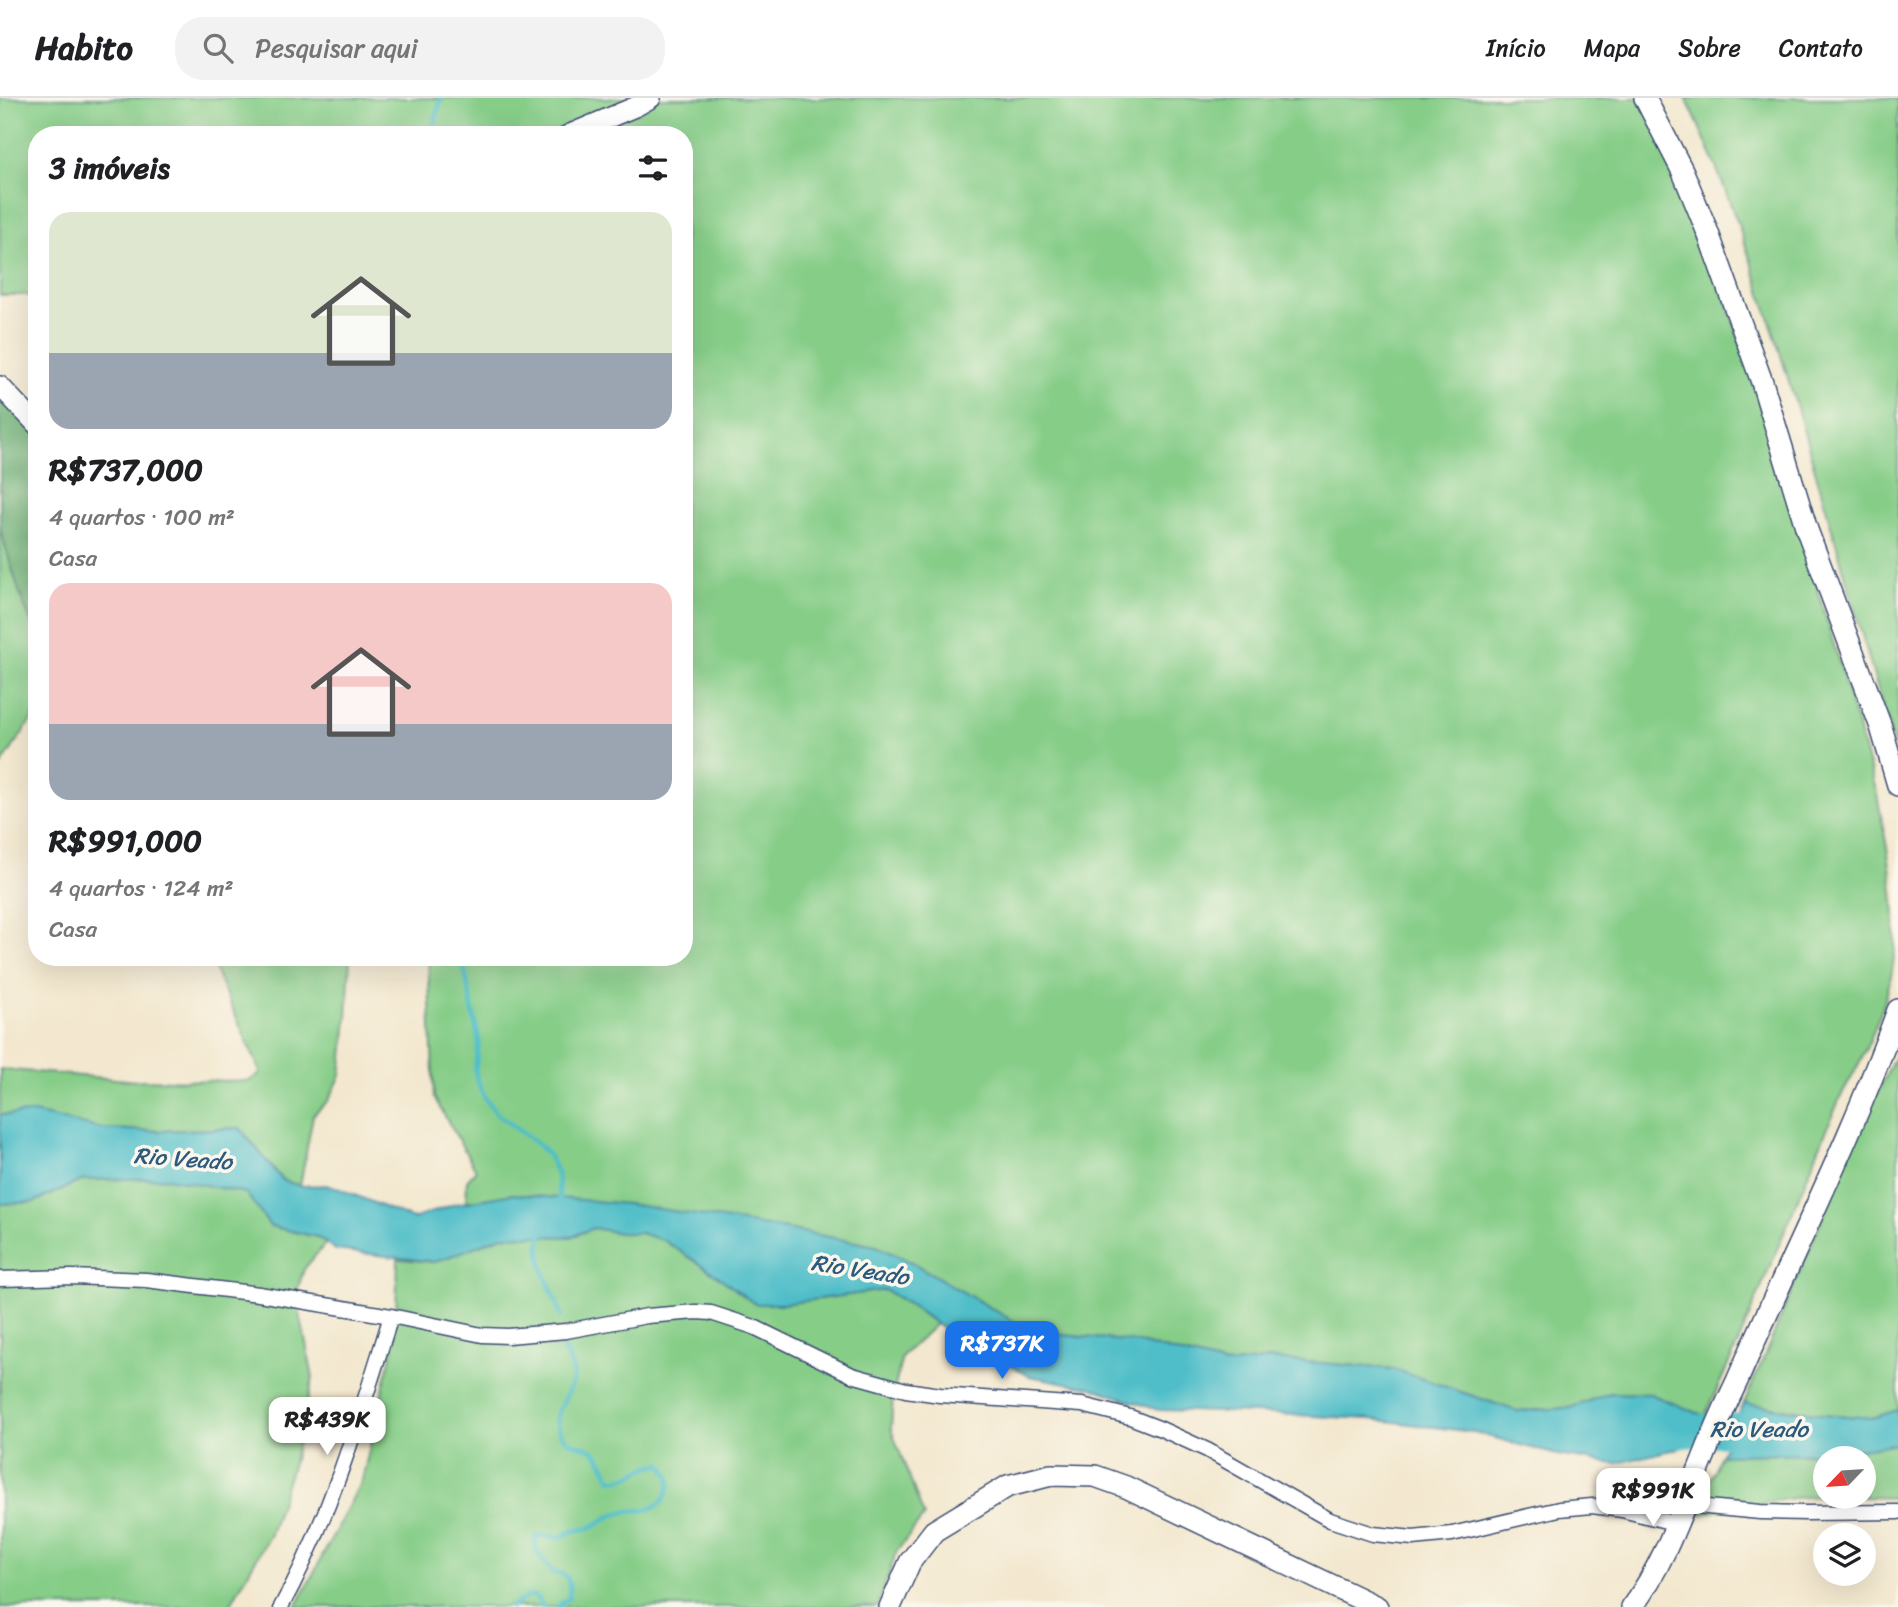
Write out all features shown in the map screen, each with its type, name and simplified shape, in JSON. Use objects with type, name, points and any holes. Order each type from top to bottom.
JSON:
[{"type":"main road","points":[[1645,98],[1683,172],[1708,233],[1762,382],[1807,530],[1881,727],[1898,785]]},
{"type":"main road","points":[[1632,1607],[1653,1577],[1682,1515],[1736,1381],[1874,1076],[1898,1010]]},
{"type":"main road","points":[[890,1607],[909,1562],[934,1531],[1008,1486],[1051,1475],[1095,1476],[1126,1487],[1377,1607]]},
{"type":"street","points":[[589,126],[651,98]]},
{"type":"street","points":[[0,386],[28,416]]},
{"type":"street","points":[[0,1279],[72,1277],[146,1280],[259,1294],[391,1316],[482,1335],[508,1336],[566,1331],[647,1316],[710,1313],[754,1328],[852,1375],[906,1391],[1082,1405],[1130,1417],[1207,1450],[1330,1520],[1373,1534],[1413,1538],[1452,1534],[1559,1509],[1592,1506],[1682,1515],[1898,1512]]},
{"type":"street","points":[[281,1607],[328,1508],[391,1316]]},
{"type":"green space","points":[[0,98],[1652,98],[1684,165],[1806,549],[1876,790],[1890,867],[1895,925],[1893,964],[1876,1025],[1839,1100],[1705,1416],[1650,1394],[1610,1393],[1570,1408],[1517,1411],[1393,1369],[1271,1359],[1227,1365],[1135,1342],[1032,1332],[911,1262],[876,1246],[786,1229],[513,1194],[466,1202],[467,1180],[476,1170],[434,1097],[428,966],[693,966],[693,126],[28,126],[28,296],[0,295]]},
{"type":"green space","points":[[1686,98],[1898,98],[1898,757],[1794,397],[1758,283],[1725,189]]},
{"type":"green space","points":[[0,393],[28,423],[28,614],[0,529]]},
{"type":"green space","points":[[0,529],[28,614],[28,725],[0,767]]},
{"type":"green space","points":[[213,966],[350,966],[341,1075],[329,1100],[313,1115],[300,1186],[282,1180],[240,1128],[161,1131],[102,1129],[34,1113],[0,1115],[0,1069],[128,1080],[249,1081],[261,1073]]},
{"type":"green space","points":[[1898,1051],[1898,1410],[1872,1418],[1744,1403],[1866,1114]]},
{"type":"green space","points":[[168,1178],[246,1193],[270,1226],[317,1237],[326,1243],[304,1269],[296,1294],[313,1378],[293,1463],[270,1534],[229,1607],[0,1607],[0,1204],[34,1202],[83,1180]]},
{"type":"green space","points":[[593,1228],[640,1233],[663,1240],[755,1304],[782,1304],[885,1290],[936,1324],[902,1356],[893,1396],[891,1429],[924,1516],[897,1551],[877,1607],[296,1607],[362,1480],[395,1338],[398,1259],[435,1262],[505,1235],[571,1237]]},
{"type":"green space","points":[[1898,1443],[1898,1498],[1876,1497],[1876,1447]]},
{"type":"green space","points":[[1813,1453],[1813,1497],[1694,1515],[1721,1455]]},
{"type":"water","points":[[34,1113],[102,1129],[161,1131],[240,1128],[282,1180],[300,1186],[330,1185],[413,1219],[455,1204],[513,1194],[628,1204],[876,1246],[911,1262],[1032,1332],[1135,1342],[1227,1365],[1271,1359],[1393,1369],[1517,1411],[1570,1408],[1610,1393],[1650,1394],[1705,1416],[1692,1445],[1615,1464],[1557,1455],[1473,1432],[1370,1419],[1158,1410],[1093,1388],[1029,1376],[969,1339],[952,1336],[917,1309],[885,1290],[782,1304],[755,1304],[663,1240],[640,1233],[593,1228],[571,1237],[505,1235],[435,1262],[336,1250],[317,1237],[270,1226],[246,1193],[168,1178],[83,1180],[34,1202],[0,1204],[0,1115]]},
{"type":"water","name":"Rio Veado","points":[[1744,1403],[1872,1418],[1898,1410],[1898,1443],[1876,1447],[1813,1446],[1813,1453],[1721,1455]]},
{"type":"waterway","points":[[434,126],[441,98]]},
{"type":"waterway","points":[[464,966],[479,1041],[475,1070],[477,1080],[485,1098],[497,1114],[539,1145],[549,1156],[557,1173],[560,1202]]},
{"type":"waterway","points":[[542,1232],[541,1258],[561,1316]]},
{"type":"waterway","points":[[559,1607],[569,1598],[568,1581],[562,1574],[552,1572],[542,1560],[537,1552],[536,1537],[561,1536],[594,1526],[622,1512],[653,1508],[665,1498],[670,1481],[661,1464],[625,1478],[612,1479],[595,1452],[565,1439],[557,1420],[573,1375],[564,1349]]},
{"type":"waterway","name":"Rio Veado","points":[[1653,1432],[1777,1429]]},
{"type":"waterway","points":[[511,1607],[528,1596],[535,1596],[543,1607]]}]
